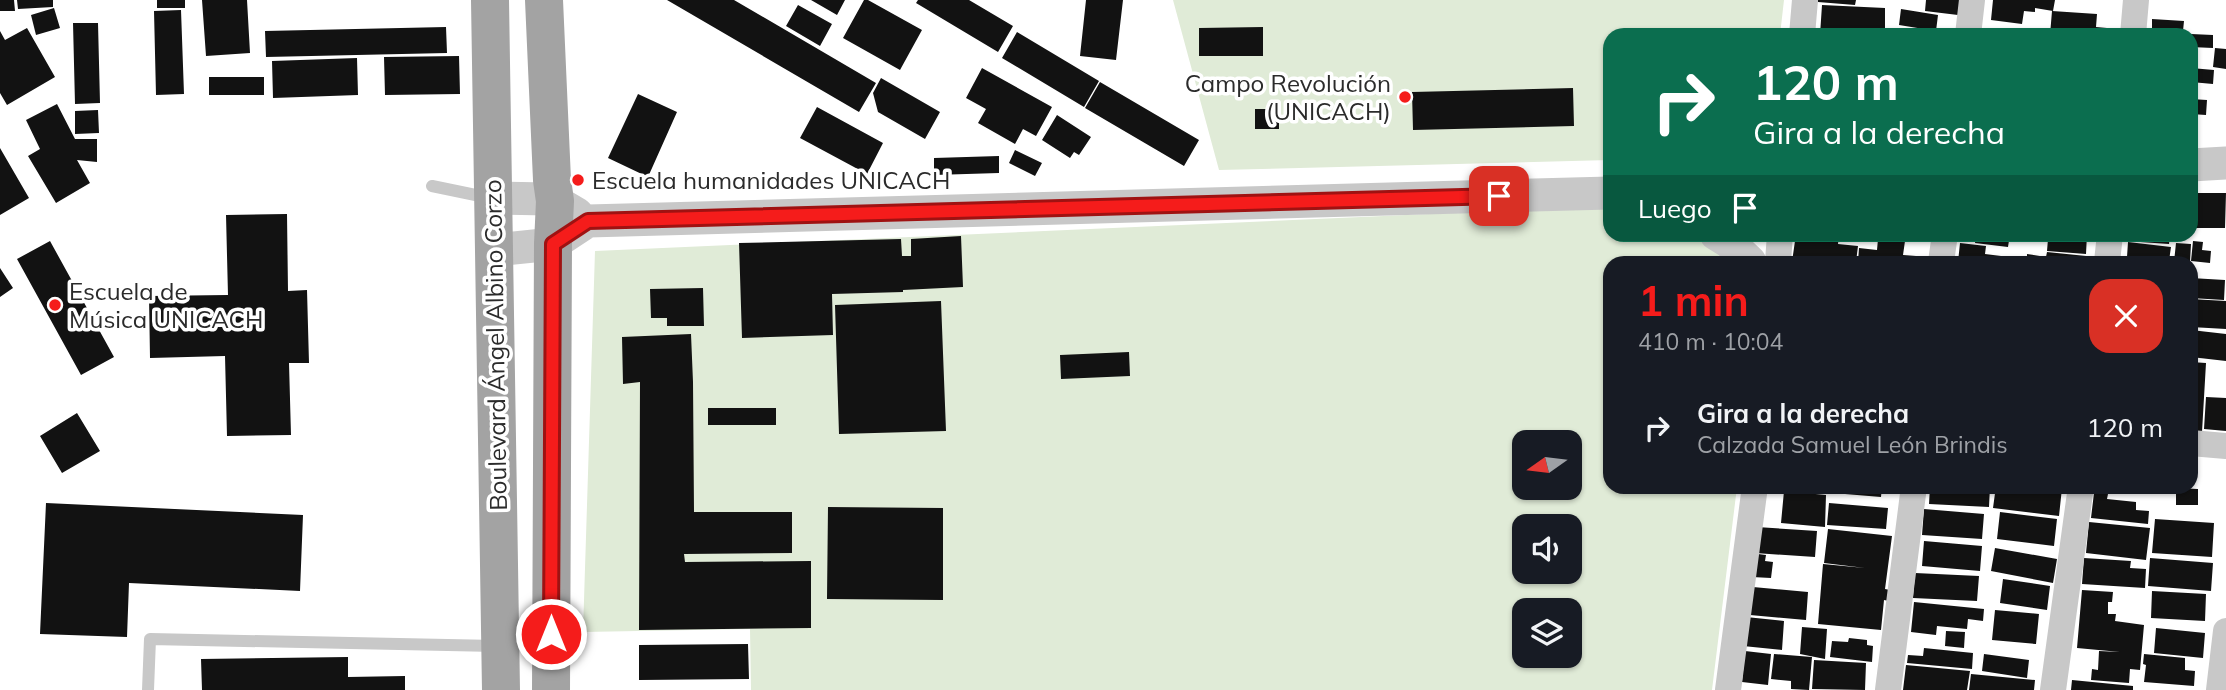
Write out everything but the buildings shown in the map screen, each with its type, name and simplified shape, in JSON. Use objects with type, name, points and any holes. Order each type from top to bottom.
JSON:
[{"type":"main road","name":"Boulevard Ángel Albino Corzo","points":[[490,0],[501,690]]},
{"type":"main road","points":[[544,0],[555,201],[551,690]]},
{"type":"street","points":[[1802,28],[1805,0]]},
{"type":"street","points":[[1969,28],[1972,0]]},
{"type":"street","points":[[2134,28],[2136,0]]},
{"type":"street","points":[[2198,165],[2226,163]]},
{"type":"street","points":[[494,250],[553,244],[588,221],[1603,193]]},
{"type":"street","points":[[493,198],[555,201],[588,221]]},
{"type":"street","points":[[1729,242],[1744,256]]},
{"type":"street","points":[[2198,444],[2226,446]]},
{"type":"street","points":[[1728,690],[1754,494]]},
{"type":"street","points":[[1888,690],[1913,494]]},
{"type":"street","points":[[2053,690],[2080,494]]},
{"type":"street","points":[[2220,690],[2226,631]]},
{"type":"lane","points":[[432,186],[493,198]]},
{"type":"lane","points":[[148,690],[150,639],[500,646]]},
{"type":"green space","name":"Campo Revolución (UNICACH)","points":[[1173,0],[1784,0],[1781,28],[1603,28],[1603,160],[1219,170]]},
{"type":"green space","points":[[1603,206],[1603,242],[1705,242],[1726,256],[1603,256],[1603,494],[1736,494],[1712,690],[751,690],[750,629],[583,632],[595,251]]},
{"type":"place","name":"Campo Revolución (UNICACH)","points":[[1405,97]]},
{"type":"place","name":"Escuela humanidades UNICACH","points":[[578,180]]},
{"type":"place","name":"Escuela de Música UNICACH","points":[[55,305]]},
{"type":"route","points":[[551,634],[553,244],[588,221],[1499,196]]}]
